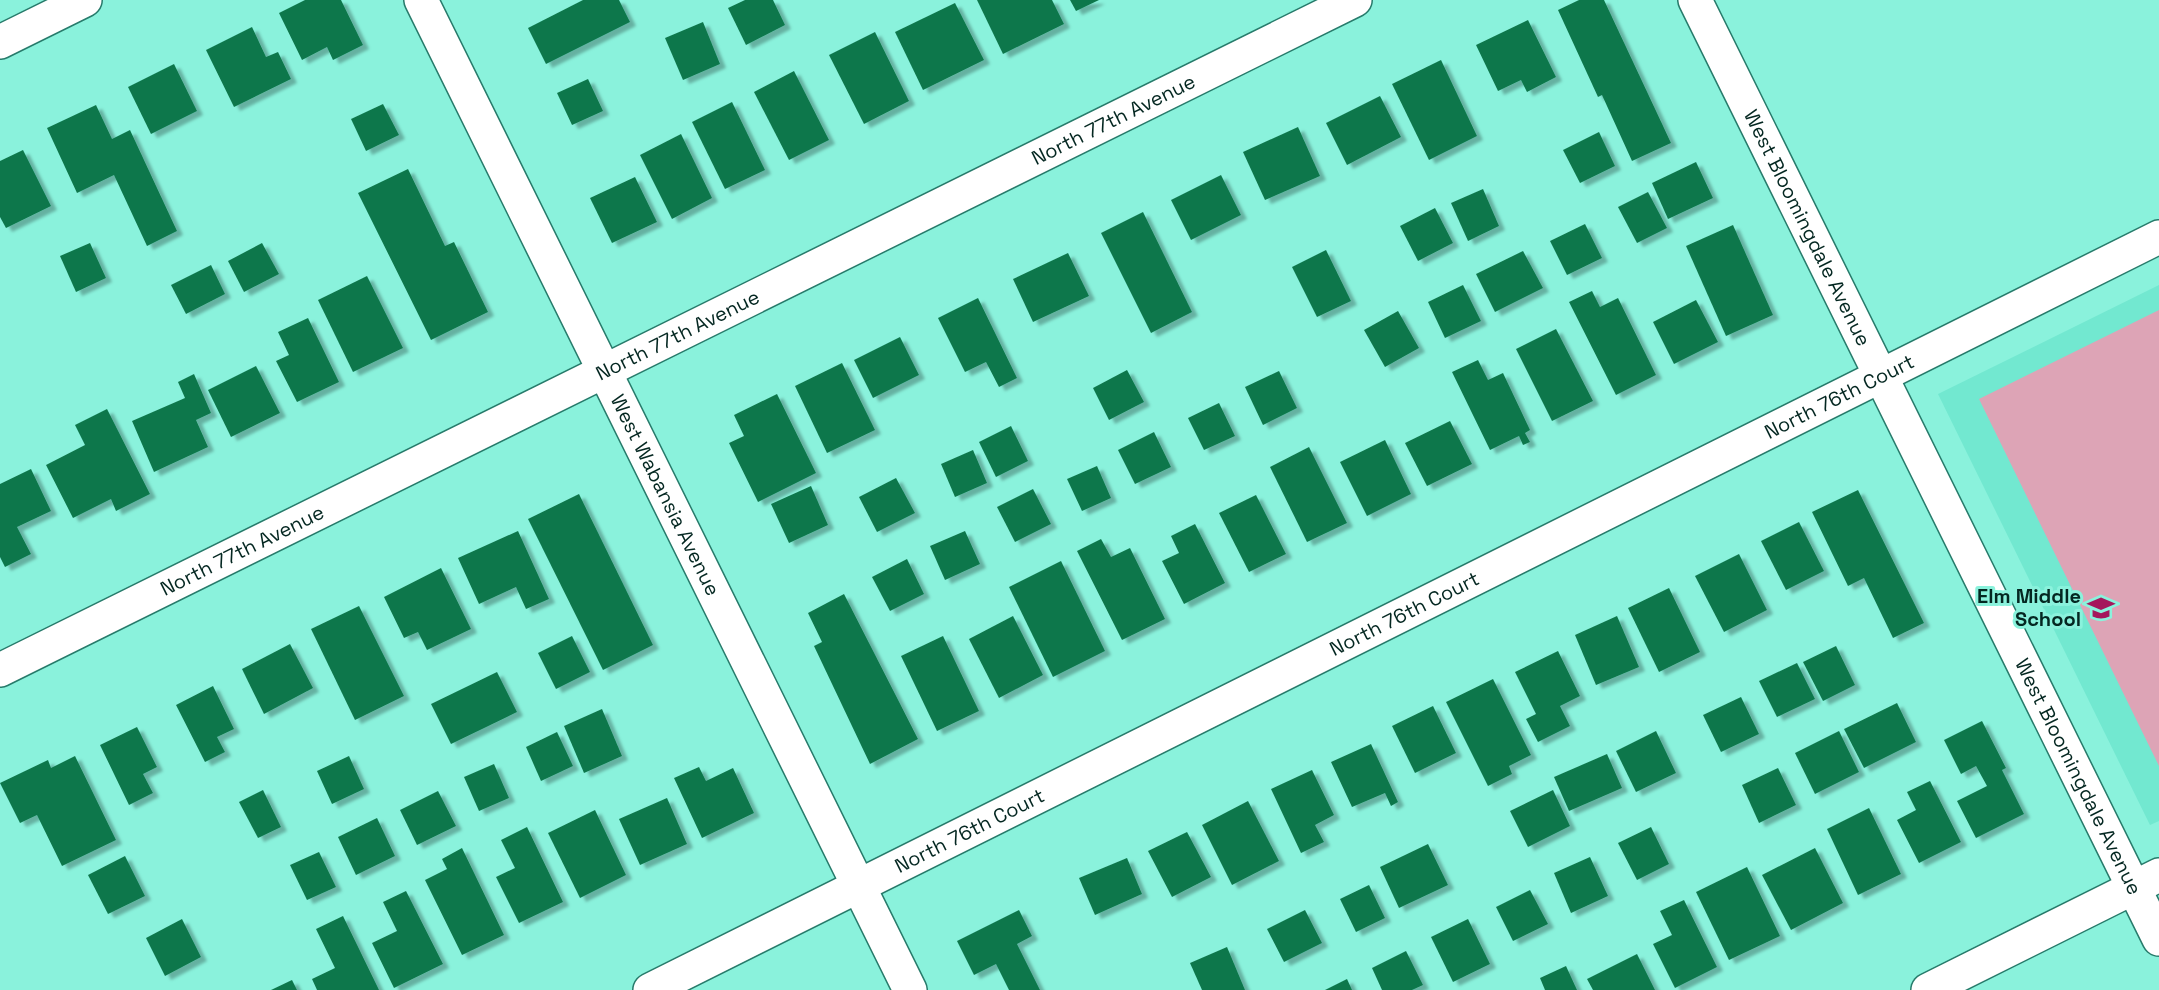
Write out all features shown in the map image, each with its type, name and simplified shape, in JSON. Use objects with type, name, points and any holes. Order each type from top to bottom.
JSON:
[{"type":"street","points":[[0,42],[85,0]]},
{"type":"street","name":"West Wabansia Avenue","points":[[421,0],[910,990]]},
{"type":"street","name":"North 77th Avenue","points":[[0,670],[1355,0]]},
{"type":"street","name":"West Bloomingdale Avenue","points":[[1695,0],[1881,377],[2146,882],[2159,939]]},
{"type":"street","name":"North 76th Court","points":[[650,990],[2159,237]]},
{"type":"street","points":[[1928,990],[2146,882]]},
{"type":"shaded area","name":"Elm Middle School","points":[[2159,285],[2159,821],[2150,825],[1938,394]]},
{"type":"shaded area","name":"Elm Middle School","points":[[2159,310],[2159,766],[1979,399]]},
{"type":"building","points":[[305,0],[341,0],[363,45],[333,60],[327,47],[302,60],[279,13]]},
{"type":"building","points":[[583,0],[619,0],[630,22],[546,64],[528,28]]},
{"type":"building","points":[[745,0],[773,0],[785,25],[746,45],[728,8]]},
{"type":"building","points":[[977,0],[1052,0],[1064,24],[1003,54]]},
{"type":"building","points":[[1070,0],[1099,0],[1076,11]]},
{"type":"building","points":[[1579,0],[1604,0],[1671,143],[1632,161],[1602,95],[1598,97],[1558,10]]},
{"type":"building","points":[[955,3],[984,60],[923,90],[895,32]]},
{"type":"building","points":[[1528,20],[1556,77],[1527,92],[1521,80],[1498,91],[1476,45]]},
{"type":"building","points":[[703,22],[720,64],[683,80],[665,38]]},
{"type":"building","points":[[252,27],[266,57],[278,52],[291,79],[234,107],[206,50]]},
{"type":"building","points":[[875,32],[909,101],[864,124],[829,55]]},
{"type":"building","points":[[1441,60],[1477,136],[1429,160],[1392,84]]},
{"type":"building","points":[[174,64],[197,111],[151,134],[128,87]]},
{"type":"building","points":[[794,71],[829,140],[789,160],[754,92]]},
{"type":"building","points":[[588,79],[603,111],[572,125],[557,93]]},
{"type":"building","points":[[1380,96],[1401,137],[1347,165],[1326,123]]},
{"type":"building","points":[[732,102],[765,170],[725,189],[692,122]]},
{"type":"building","points":[[383,104],[399,135],[366,151],[351,119]]},
{"type":"building","points":[[96,105],[112,139],[130,130],[177,231],[147,246],[114,175],[77,193],[47,128]]},
{"type":"building","points":[[1298,127],[1320,176],[1265,200],[1243,152]]},
{"type":"building","points":[[1599,132],[1615,166],[1580,183],[1563,150]]},
{"type":"building","points":[[681,134],[712,198],[672,219],[640,155]]},
{"type":"building","points":[[23,150],[51,206],[6,228],[0,217],[0,161]]},
{"type":"building","points":[[1696,162],[1713,198],[1668,219],[1652,183]]},
{"type":"building","points":[[408,169],[445,246],[454,242],[488,312],[431,340],[358,193]]},
{"type":"building","points":[[1221,175],[1241,215],[1191,240],[1171,200]]},
{"type":"building","points":[[635,177],[657,222],[612,243],[590,198]]},
{"type":"building","points":[[1483,189],[1499,226],[1468,241],[1451,203]]},
{"type":"building","points":[[1648,192],[1667,228],[1637,243],[1618,207]]},
{"type":"building","points":[[1435,208],[1453,243],[1418,261],[1400,226]]},
{"type":"building","points":[[1143,212],[1192,312],[1151,333],[1101,233]]},
{"type":"building","points":[[1585,224],[1602,258],[1567,275],[1550,241]]},
{"type":"building","points":[[1733,225],[1773,315],[1726,336],[1686,246]]},
{"type":"building","points":[[90,243],[106,278],[76,292],[60,256]]},
{"type":"building","points":[[262,243],[279,274],[244,292],[228,261]]},
{"type":"building","points":[[1326,250],[1351,301],[1317,317],[1292,267]]},
{"type":"building","points":[[1523,251],[1543,288],[1495,312],[1476,274]]},
{"type":"building","points":[[1068,253],[1089,296],[1033,322],[1013,279]]},
{"type":"building","points":[[211,265],[225,294],[186,314],[171,285]]},
{"type":"building","points":[[367,276],[403,348],[353,372],[318,300]]},
{"type":"building","points":[[1463,285],[1481,321],[1445,338],[1428,302]]},
{"type":"building","points":[[1592,291],[1600,307],[1618,298],[1656,375],[1616,395],[1569,302]]},
{"type":"building","points":[[978,298],[1017,378],[999,387],[986,362],[965,372],[938,318]]},
{"type":"building","points":[[1696,300],[1718,342],[1674,364],[1653,322]]},
{"type":"building","points":[[1398,311],[1419,348],[1385,367],[1364,330]]},
{"type":"building","points":[[308,318],[339,382],[297,402],[276,361],[289,355],[278,332]]},
{"type":"building","points":[[1556,329],[1593,401],[1552,421],[1516,349]]},
{"type":"building","points":[[900,337],[919,375],[873,398],[854,360]]},
{"type":"building","points":[[1478,360],[1488,380],[1503,373],[1530,430],[1525,433],[1530,442],[1523,445],[1519,436],[1490,450],[1452,372]]},
{"type":"building","points":[[842,363],[875,430],[827,453],[795,386]]},
{"type":"building","points":[[256,366],[280,413],[231,437],[208,390]]},
{"type":"building","points":[[1127,370],[1144,402],[1109,420],[1093,388]]},
{"type":"building","points":[[1279,371],[1297,408],[1263,425],[1245,387]]},
{"type":"building","points":[[194,374],[211,413],[196,420],[208,447],[154,472],[132,421],[185,398],[178,382]]},
{"type":"building","points":[[777,394],[816,473],[758,502],[729,443],[744,436],[734,415]]},
{"type":"building","points":[[1219,403],[1235,436],[1204,450],[1188,418]]},
{"type":"building","points":[[107,409],[150,494],[116,511],[111,499],[73,518],[46,465],[85,445],[75,425]]},
{"type":"building","points":[[1450,421],[1472,464],[1427,486],[1405,443]]},
{"type":"building","points":[[1011,426],[1028,461],[996,477],[979,442]]},
{"type":"building","points":[[1154,432],[1171,467],[1135,484],[1118,450]]},
{"type":"building","points":[[1385,440],[1411,494],[1367,516],[1340,462]]},
{"type":"building","points":[[1309,447],[1347,523],[1307,542],[1270,467]]},
{"type":"building","points":[[973,450],[987,483],[955,497],[941,464]]},
{"type":"building","points":[[1097,466],[1111,498],[1082,511],[1067,479]]},
{"type":"building","points":[[31,469],[51,511],[17,527],[31,554],[5,567],[0,557],[0,484]]},
{"type":"building","points":[[896,478],[915,513],[877,532],[859,497]]},
{"type":"building","points":[[811,486],[828,525],[789,543],[771,504]]},
{"type":"building","points":[[1033,489],[1051,524],[1015,542],[997,507]]},
{"type":"building","points":[[1858,490],[1924,623],[1893,638],[1864,578],[1848,586],[1812,512]]},
{"type":"building","points":[[579,494],[653,645],[603,670],[528,519]]},
{"type":"building","points":[[1256,495],[1286,554],[1249,572],[1219,513]]},
{"type":"building","points":[[1799,522],[1824,571],[1786,590],[1761,541]]},
{"type":"building","points":[[1195,524],[1225,583],[1184,604],[1162,561],[1179,553],[1171,536]]},
{"type":"building","points":[[518,531],[549,599],[526,609],[516,587],[479,604],[458,558]]},
{"type":"building","points":[[965,531],[980,564],[945,580],[930,546]]},
{"type":"building","points":[[1101,539],[1111,557],[1130,548],[1165,619],[1122,640],[1077,551]]},
{"type":"building","points":[[1739,554],[1767,610],[1724,632],[1695,576]]},
{"type":"building","points":[[907,559],[924,594],[890,611],[872,577]]},
{"type":"building","points":[[1061,561],[1105,651],[1053,677],[1009,587]]},
{"type":"building","points":[[441,568],[471,629],[427,650],[418,632],[404,638],[384,597]]},
{"type":"building","points":[[1669,588],[1700,652],[1659,672],[1628,608]]},
{"type":"building","points":[[844,594],[918,739],[870,764],[814,646],[822,642],[808,613]]},
{"type":"building","points":[[359,606],[404,696],[355,720],[311,629]]},
{"type":"building","points":[[1013,616],[1043,675],[999,698],[969,639]]},
{"type":"building","points":[[1617,616],[1639,667],[1596,685],[1575,635]]},
{"type":"building","points":[[572,636],[590,672],[556,689],[538,653]]},
{"type":"building","points":[[943,636],[979,711],[937,731],[901,656]]},
{"type":"building","points":[[290,644],[313,688],[264,714],[242,669]]},
{"type":"building","points":[[1836,646],[1855,685],[1823,701],[1803,662]]},
{"type":"building","points":[[1558,651],[1580,696],[1560,706],[1570,726],[1538,742],[1526,719],[1536,714],[1515,672]]},
{"type":"building","points":[[1797,663],[1815,699],[1777,717],[1759,681]]},
{"type":"building","points":[[497,672],[517,712],[451,744],[431,704]]},
{"type":"building","points":[[1493,679],[1531,755],[1509,766],[1512,774],[1488,786],[1446,702]]},
{"type":"building","points":[[213,686],[234,729],[217,737],[225,752],[205,762],[176,705]]},
{"type":"building","points":[[1741,697],[1759,734],[1721,752],[1703,715]]},
{"type":"building","points":[[1897,703],[1916,742],[1864,768],[1844,729]]},
{"type":"building","points":[[1433,706],[1456,753],[1415,773],[1392,726]]},
{"type":"building","points":[[602,709],[622,756],[584,773],[564,726]]},
{"type":"building","points":[[1982,721],[2006,768],[2002,770],[2024,814],[1976,838],[1957,801],[1987,786],[1976,766],[1961,774],[1944,740]]},
{"type":"building","points":[[137,727],[157,767],[143,774],[153,793],[129,805],[100,745]]},
{"type":"building","points":[[1656,731],[1676,773],[1636,792],[1616,751]]},
{"type":"building","points":[[1839,731],[1859,772],[1815,794],[1795,753]]},
{"type":"building","points":[[557,732],[573,766],[541,781],[526,747]]},
{"type":"building","points":[[1371,744],[1398,802],[1391,806],[1385,793],[1352,807],[1331,762]]},
{"type":"building","points":[[1607,754],[1622,788],[1569,811],[1554,777]]},
{"type":"building","points":[[75,756],[116,840],[62,866],[37,815],[20,823],[0,783],[48,760],[51,768]]},
{"type":"building","points":[[349,756],[364,789],[332,804],[317,771]]},
{"type":"building","points":[[494,764],[509,798],[479,811],[464,777]]},
{"type":"building","points":[[699,767],[706,781],[733,768],[754,813],[702,838],[674,778]]},
{"type":"building","points":[[1778,768],[1796,805],[1759,823],[1742,785]]},
{"type":"building","points":[[1312,770],[1334,815],[1315,825],[1324,842],[1301,853],[1271,789]]},
{"type":"building","points":[[1930,781],[1961,842],[1919,863],[1897,820],[1916,810],[1907,792]]},
{"type":"building","points":[[263,790],[281,827],[258,838],[239,802]]},
{"type":"building","points":[[1553,790],[1570,826],[1528,847],[1510,811]]},
{"type":"building","points":[[438,791],[456,826],[417,845],[400,810]]},
{"type":"building","points":[[667,798],[687,844],[640,865],[619,819]]},
{"type":"building","points":[[1248,801],[1279,861],[1232,885],[1202,825]]},
{"type":"building","points":[[1869,808],[1901,874],[1858,895],[1827,829]]},
{"type":"building","points":[[595,810],[626,875],[580,898],[548,833]]},
{"type":"building","points":[[377,818],[395,856],[356,875],[338,837]]},
{"type":"building","points":[[527,827],[563,902],[519,923],[496,877],[515,868],[501,840]]},
{"type":"building","points":[[1651,827],[1669,864],[1637,880],[1618,843]]},
{"type":"building","points":[[1187,832],[1211,877],[1172,897],[1148,851]]},
{"type":"building","points":[[1428,844],[1448,885],[1399,908],[1380,867]]},
{"type":"building","points":[[462,848],[504,935],[462,955],[425,880],[447,869],[442,859]]},
{"type":"building","points":[[1815,848],[1843,903],[1791,930],[1762,875]]},
{"type":"building","points":[[319,852],[336,887],[307,900],[290,865]]},
{"type":"building","points":[[125,856],[145,896],[108,914],[88,875]]},
{"type":"building","points":[[1590,857],[1608,896],[1571,913],[1554,873]]},
{"type":"building","points":[[1127,858],[1142,894],[1095,915],[1079,878]]},
{"type":"building","points":[[1747,867],[1780,936],[1729,960],[1696,892]]},
{"type":"building","points":[[1369,885],[1385,918],[1356,932],[1340,899]]},
{"type":"building","points":[[1530,890],[1548,924],[1513,941],[1496,907]]},
{"type":"building","points":[[406,891],[443,964],[394,988],[372,943],[397,931],[383,902]]},
{"type":"building","points":[[1684,900],[1717,967],[1675,988],[1653,944],[1672,935],[1660,911]]},
{"type":"building","points":[[1019,910],[1032,936],[1017,944],[1040,990],[1009,990],[996,964],[974,975],[957,941]]},
{"type":"building","points":[[1305,910],[1322,943],[1284,962],[1267,929]]},
{"type":"building","points":[[343,916],[379,990],[317,990],[312,979],[335,968],[316,929]]},
{"type":"building","points":[[182,919],[201,957],[165,976],[146,938]]},
{"type":"building","points":[[1468,919],[1490,964],[1453,982],[1431,937]]},
{"type":"building","points":[[1227,947],[1245,990],[1202,990],[1190,963]]},
{"type":"building","points":[[1406,951],[1423,985],[1412,990],[1382,990],[1372,968]]},
{"type":"building","points":[[1637,954],[1655,990],[1593,990],[1587,979]]},
{"type":"building","points":[[1566,966],[1577,990],[1545,990],[1540,978]]},
{"type":"building","points":[[1347,979],[1352,990],[1325,990]]},
{"type":"building","points":[[292,980],[297,990],[271,990]]},
{"type":"place","name":"Elm Middle School","points":[[2101,608]]}]
